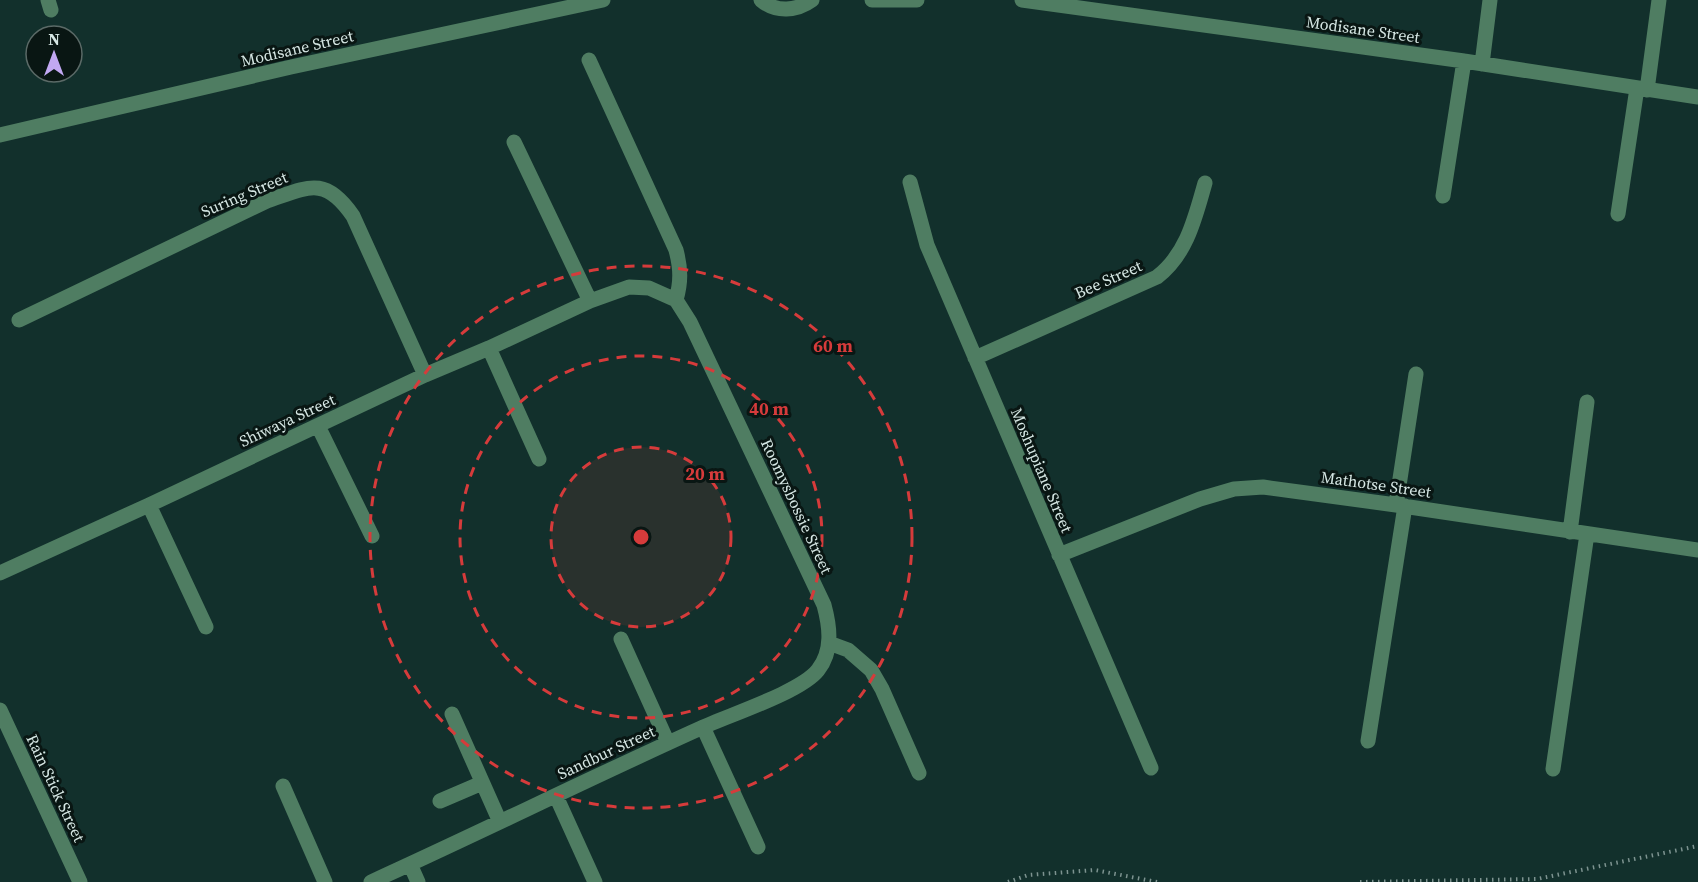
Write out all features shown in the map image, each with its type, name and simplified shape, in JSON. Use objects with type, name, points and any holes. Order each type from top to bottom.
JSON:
[{"type":"street","name":"Modisane Street","points":[[0,135],[291,67],[603,0]]},
{"type":"street","points":[[761,0],[778,9],[791,9],[812,0]]},
{"type":"street","points":[[872,0],[916,0]]},
{"type":"street","name":"Modisane Street","points":[[1022,0],[1464,61],[1698,97]]},
{"type":"street","points":[[1482,64],[1490,0]]},
{"type":"street","points":[[1618,214],[1659,0]]},
{"type":"street","points":[[589,60],[676,250],[681,268],[680,284],[671,298]]},
{"type":"street","points":[[1443,196],[1464,61]]},
{"type":"street","points":[[514,142],[591,301]]},
{"type":"street","name":"Moshupiane Street","points":[[910,182],[927,245],[1151,768]]},
{"type":"street","name":"Bee Street","points":[[975,358],[1157,277],[1170,267],[1190,234],[1205,183]]},
{"type":"street","name":"Suring Street","points":[[19,320],[267,201],[304,189],[318,188],[328,190],[341,198],[353,216],[425,375]]},
{"type":"street","name":"Shiwaya Street","points":[[0,573],[425,375],[591,301],[629,287],[649,288],[671,298]]},
{"type":"street","name":"Roomysbossie Street","points":[[671,298],[690,322],[824,605],[829,638]]},
{"type":"street","points":[[489,348],[539,459]]},
{"type":"street","points":[[1368,741],[1401,505],[1416,374]]},
{"type":"street","points":[[1570,532],[1587,402]]},
{"type":"street","points":[[318,426],[372,536]]},
{"type":"street","name":"Mathotse Street","points":[[1059,555],[1200,499],[1234,489],[1263,487],[1401,505],[1698,550]]},
{"type":"street","points":[[149,505],[206,627]]},
{"type":"street","points":[[1553,769],[1587,534]]},
{"type":"street","points":[[829,638],[848,650],[871,670],[882,689],[919,773]]},
{"type":"street","name":"Sandbur Street","points":[[371,882],[668,743],[795,688],[819,669],[827,655],[829,638]]},
{"type":"street","points":[[621,639],[668,743]]},
{"type":"street","name":"Rain Stick Street","points":[[0,710],[80,882]]},
{"type":"street","points":[[452,714],[500,822]]},
{"type":"street","points":[[703,727],[758,847]]},
{"type":"street","points":[[440,801],[482,783]]},
{"type":"street","points":[[283,786],[325,882]]},
{"type":"street","points":[[556,796],[595,882]]},
{"type":"street","points":[[410,864],[418,882]]},
{"type":"path","points":[[1360,882],[1537,879],[1698,846]]},
{"type":"path","points":[[1008,882],[1028,875],[1095,870],[1157,882]]}]
